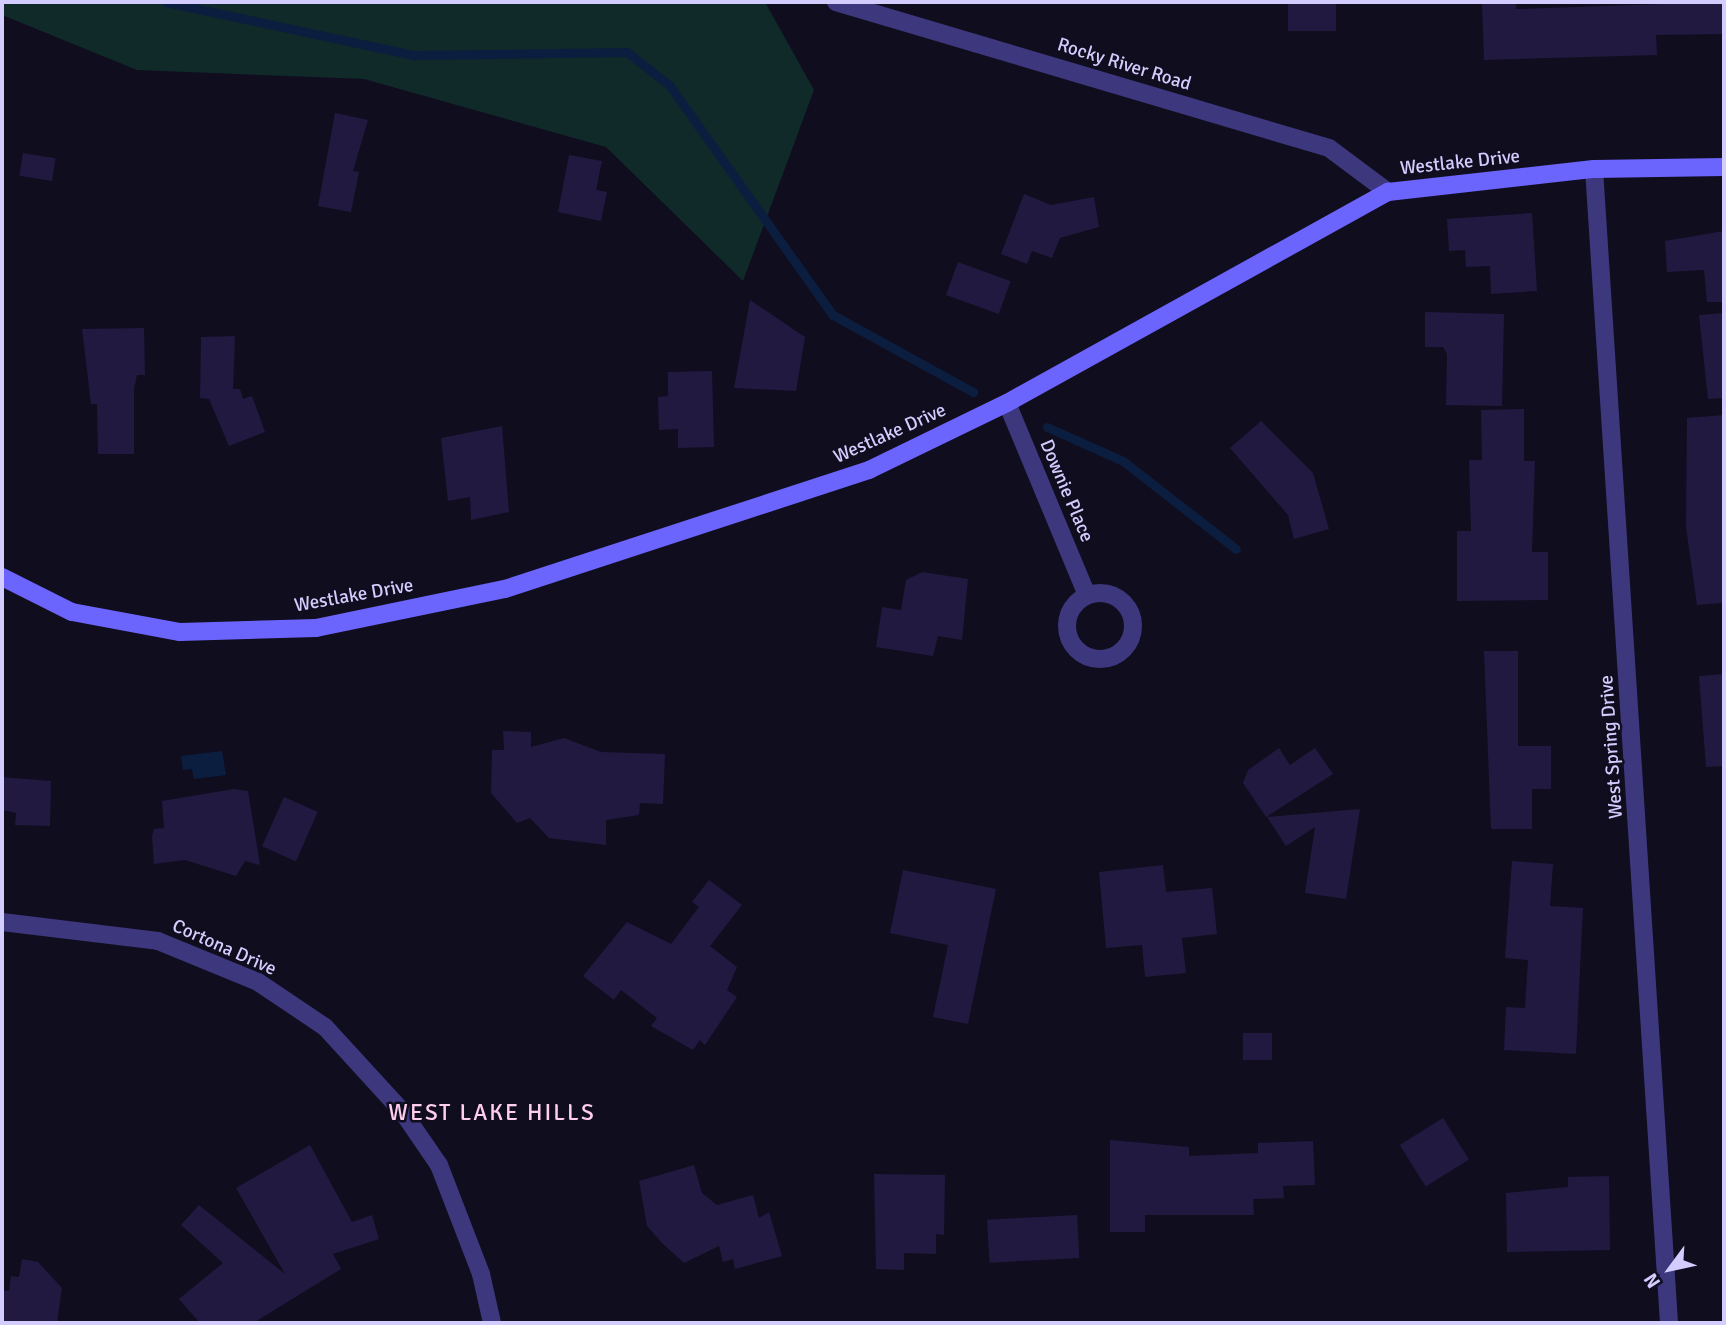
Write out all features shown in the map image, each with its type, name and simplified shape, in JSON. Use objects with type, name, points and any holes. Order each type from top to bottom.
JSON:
[{"type":"street","name":"Rocky River Road","points":[[836,2],[1329,148],[1388,192]]},
{"type":"street","name":"Westlake Drive","points":[[2,577],[72,612],[117,624],[180,632],[316,628],[566,570],[869,470],[1007,403],[1388,192],[1594,169],[1724,167]]},
{"type":"street","name":"West Spring Drive","points":[[1594,169],[1669,1323]]},
{"type":"street","name":"Downie Place","points":[[1007,403],[1087,595]]},
{"type":"street","name":"Cortona Drive","points":[[2,922],[158,941],[258,982],[325,1027],[402,1111],[439,1165],[481,1274],[492,1323]]},
{"type":"green space","points":[[2,2],[765,2],[814,90],[743,281],[606,147],[364,79],[137,70],[2,15]]},
{"type":"water","points":[[222,751],[226,775],[194,779],[192,769],[183,770],[181,756]]},
{"type":"building","points":[[1288,2],[1336,2],[1336,31],[1288,31]]},
{"type":"building","points":[[1482,2],[1516,2],[1516,9],[1724,2],[1724,34],[1656,35],[1657,55],[1484,60]]},
{"type":"building","points":[[335,113],[368,120],[353,171],[359,172],[351,212],[318,206]]},
{"type":"building","points":[[23,153],[56,158],[52,181],[19,176]]},
{"type":"building","points":[[569,155],[602,161],[596,190],[607,192],[601,221],[558,212]]},
{"type":"building","points":[[1024,194],[1051,205],[1094,197],[1099,227],[1060,238],[1052,258],[1032,251],[1027,264],[1001,254]]},
{"type":"building","points":[[1532,213],[1537,291],[1491,294],[1490,266],[1466,267],[1465,250],[1449,251],[1447,219]]},
{"type":"building","points":[[1724,231],[1724,302],[1707,302],[1704,270],[1667,272],[1665,241]]},
{"type":"building","points":[[958,262],[1011,281],[999,314],[946,295]]},
{"type":"building","points":[[750,300],[805,337],[796,391],[734,388]]},
{"type":"building","points":[[1425,312],[1504,314],[1502,406],[1446,405],[1447,354],[1443,347],[1425,347]]},
{"type":"building","points":[[1724,313],[1724,398],[1708,399],[1699,315]]},
{"type":"building","points":[[144,328],[145,375],[137,375],[134,389],[134,454],[98,454],[97,404],[91,404],[82,329]]},
{"type":"building","points":[[235,336],[233,389],[240,389],[243,399],[252,396],[265,432],[229,446],[209,399],[200,398],[201,337]]},
{"type":"building","points":[[712,371],[714,447],[678,448],[678,429],[659,430],[658,397],[668,396],[668,372]]},
{"type":"building","points":[[1524,409],[1524,461],[1535,461],[1532,552],[1548,552],[1548,600],[1457,601],[1457,531],[1471,531],[1469,460],[1482,460],[1481,410]]},
{"type":"building","points":[[1724,415],[1724,603],[1697,605],[1686,527],[1687,418]]},
{"type":"building","points":[[1261,421],[1313,473],[1329,529],[1294,539],[1288,515],[1230,448]]},
{"type":"building","points":[[502,426],[509,512],[471,520],[470,497],[448,501],[441,438]]},
{"type":"building","points":[[922,572],[968,579],[962,640],[938,636],[933,656],[876,647],[882,607],[901,610],[906,580]]},
{"type":"building","points":[[1484,651],[1518,651],[1518,746],[1551,746],[1551,789],[1532,789],[1532,829],[1491,829]]},
{"type":"building","points":[[1724,674],[1724,766],[1706,767],[1699,676]]},
{"type":"building","points":[[503,731],[531,732],[531,747],[564,738],[601,752],[665,754],[663,804],[640,803],[639,815],[606,820],[606,845],[549,838],[530,818],[517,823],[491,793],[492,750],[504,750]]},
{"type":"building","points":[[1279,748],[1290,765],[1315,748],[1333,774],[1266,817],[1243,783],[1248,770]]},
{"type":"building","points":[[2,777],[51,781],[50,826],[15,825],[16,813],[2,810]]},
{"type":"building","points":[[234,789],[248,791],[260,865],[245,861],[236,876],[185,860],[154,864],[154,829],[164,828],[162,801]]},
{"type":"building","points":[[284,797],[318,812],[296,861],[262,846]]},
{"type":"building","points":[[1360,809],[1346,899],[1305,893],[1315,827],[1286,846],[1267,817]]},
{"type":"building","points":[[1512,861],[1553,864],[1550,906],[1583,908],[1576,1054],[1504,1050],[1506,1007],[1525,1008],[1528,960],[1505,958]]},
{"type":"building","points":[[1163,865],[1166,892],[1212,888],[1217,934],[1182,938],[1186,973],[1145,977],[1142,945],[1106,948],[1099,872]]},
{"type":"building","points":[[903,870],[996,889],[968,1024],[933,1017],[948,945],[890,933]]},
{"type":"building","points":[[709,880],[742,905],[710,946],[737,967],[727,990],[737,997],[705,1045],[700,1040],[693,1050],[651,1026],[657,1018],[621,990],[614,1000],[583,976],[627,922],[671,944],[699,907],[692,902]]},
{"type":"building","points":[[1243,1033],[1272,1033],[1272,1060],[1243,1060]]},
{"type":"building","points":[[1443,1118],[1469,1160],[1426,1187],[1400,1145]]},
{"type":"building","points":[[1110,1140],[1189,1147],[1189,1156],[1258,1153],[1258,1143],[1313,1141],[1315,1185],[1283,1186],[1284,1198],[1253,1199],[1254,1215],[1145,1215],[1145,1232],[1110,1232]]},
{"type":"building","points":[[310,1145],[352,1222],[372,1215],[379,1239],[333,1254],[341,1269],[253,1323],[200,1323],[179,1299],[223,1263],[181,1225],[199,1205],[285,1274],[236,1188]]},
{"type":"building","points":[[694,1165],[702,1193],[717,1205],[753,1195],[759,1218],[769,1212],[782,1256],[735,1269],[733,1259],[723,1262],[719,1246],[684,1263],[662,1243],[647,1226],[639,1181]]},
{"type":"building","points":[[874,1174],[945,1175],[944,1235],[936,1234],[936,1254],[904,1253],[904,1270],[876,1269]]},
{"type":"building","points":[[1609,1176],[1610,1250],[1507,1252],[1506,1193],[1568,1187],[1568,1177]]},
{"type":"building","points":[[1077,1215],[1079,1258],[989,1263],[987,1220]]},
{"type":"building","points":[[22,1259],[38,1262],[62,1288],[57,1323],[2,1323],[2,1290],[9,1291],[11,1276],[19,1277]]},
{"type":"waterway","points":[[166,2],[414,55],[627,52],[670,86],[833,315],[973,392]]},
{"type":"waterway","points":[[1047,427],[1123,461],[1236,549]]},
{"type":"district","name":"WEST LAKE HILLS","points":[[492,1113]]}]
